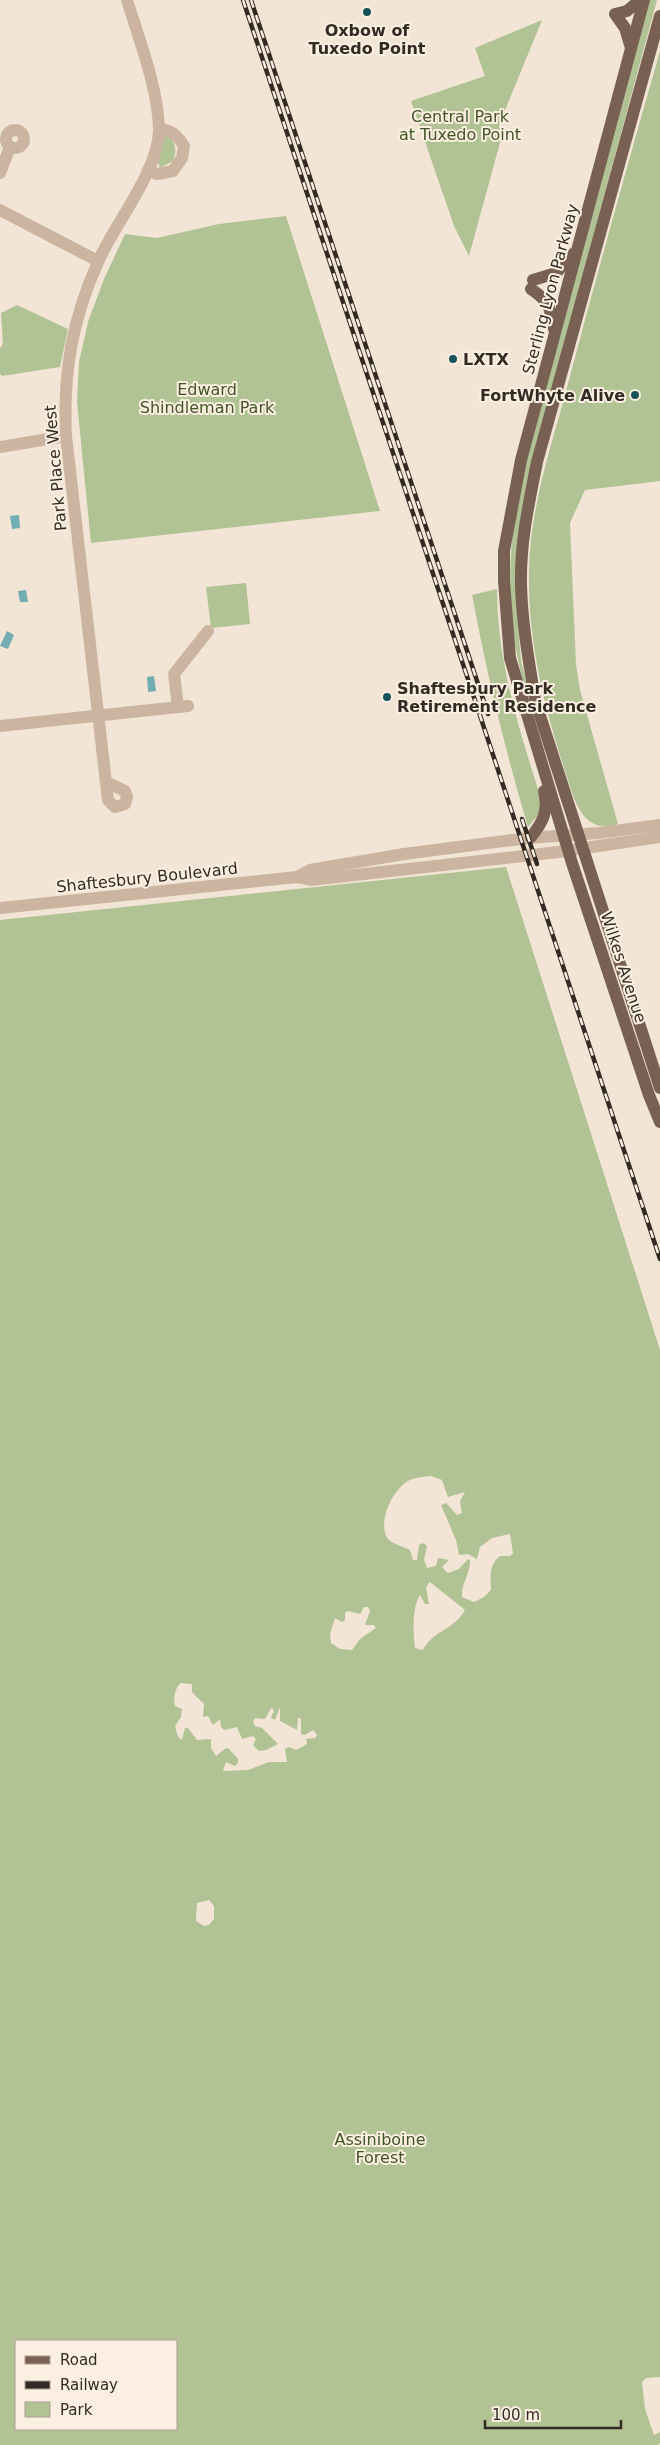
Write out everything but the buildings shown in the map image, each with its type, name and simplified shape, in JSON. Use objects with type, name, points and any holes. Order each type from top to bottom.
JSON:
[{"type":"main road","points":[[631,49],[625,28],[615,14],[627,12],[640,0]]},
{"type":"main road","name":"Sterling Lyon Parkway","points":[[568,850],[510,658],[504,581],[504,551],[521,460],[644,0]]},
{"type":"main road","name":"Sterling Lyon Parkway","points":[[579,834],[536,700],[524,637],[521,583],[525,522],[537,462],[660,16]]},
{"type":"main road","points":[[555,334],[552,315],[545,298],[532,284],[556,273],[565,266],[578,248]]},
{"type":"main road","points":[[531,837],[544,819],[546,811],[546,800],[535,745]]},
{"type":"main road","name":"Wilkes Avenue","points":[[579,834],[660,1088]]},
{"type":"main road","name":"Wilkes Avenue","points":[[568,850],[660,1122]]},
{"type":"street","name":"Park Place West","points":[[106,782],[66,436],[65,403],[67,366],[76,319],[98,261],[148,170],[156,148],[159,129],[150,72],[127,0]]},
{"type":"street","points":[[148,170],[157,174],[173,171],[182,158],[184,146],[177,136],[168,130],[159,129]]},
{"type":"street","points":[[0,173],[10,147]]},
{"type":"street","points":[[0,210],[98,261]]},
{"type":"street","points":[[0,447],[66,436]]},
{"type":"street","points":[[0,726],[183,707],[174,674],[208,631]]},
{"type":"street","name":"Shaftesbury Boulevard","points":[[297,878],[310,870],[404,854],[531,837],[660,825]]},
{"type":"street","name":"Shaftesbury Boulevard","points":[[0,908],[297,878],[311,880],[568,850],[660,837]]},
{"type":"green space","points":[[650,0],[657,0],[530,471],[516,604],[521,660],[527,686],[525,687],[514,637],[510,586],[512,535],[520,484]]},
{"type":"green space","name":"Central Park at Tuxedo Point","points":[[542,20],[499,125],[501,139],[469,256],[454,226],[411,101],[485,76],[475,48]]},
{"type":"green space","points":[[660,51],[660,481],[585,490],[570,523],[576,664],[580,690],[618,824],[606,826],[596,825],[588,820],[577,804],[569,784],[538,672],[531,620],[529,567],[538,496]]},
{"type":"green space","points":[[169,135],[175,148],[173,161],[160,168],[157,159],[163,137]]},
{"type":"green space","name":"Edward Shindleman Park","points":[[286,216],[380,511],[91,543],[77,402],[79,362],[88,322],[104,279],[125,234],[157,238],[219,224]]},
{"type":"green space","points":[[17,305],[68,329],[60,367],[2,376],[0,374],[0,348],[3,344],[1,313]]},
{"type":"green space","points":[[246,583],[250,624],[211,628],[206,587]]},
{"type":"green space","points":[[497,589],[498,617],[505,670],[518,723],[542,802],[540,813],[528,827],[497,712],[472,595]]},
{"type":"green space","name":"Assiniboine Forest","points":[[506,867],[660,1350],[660,2377],[646,2378],[642,2382],[645,2409],[654,2435],[660,2432],[660,2443],[658,2445],[0,2445],[0,920]],"holes":[[[431,1476],[442,1480],[448,1497],[465,1492],[460,1501],[462,1513],[457,1515],[446,1503],[441,1505],[456,1540],[459,1555],[468,1554],[477,1559],[480,1547],[492,1538],[510,1534],[513,1553],[510,1556],[500,1556],[496,1560],[491,1571],[491,1590],[484,1597],[474,1602],[462,1597],[470,1560],[468,1559],[459,1569],[448,1573],[442,1567],[449,1560],[438,1558],[436,1566],[427,1568],[424,1560],[427,1546],[423,1543],[419,1545],[417,1560],[413,1560],[410,1550],[394,1543],[386,1536],[384,1521],[389,1505],[397,1491],[408,1481]],[[430,1582],[465,1610],[455,1622],[432,1638],[423,1650],[415,1648],[414,1613],[420,1595],[425,1604],[429,1604],[426,1587]],[[364,1607],[368,1607],[370,1611],[365,1625],[374,1625],[376,1628],[360,1639],[352,1650],[340,1649],[331,1643],[330,1634],[335,1618],[342,1622],[345,1620],[345,1613],[348,1611],[360,1614]],[[181,1683],[192,1684],[192,1692],[204,1704],[203,1717],[208,1716],[213,1725],[220,1719],[221,1727],[224,1730],[237,1727],[242,1739],[253,1736],[256,1739],[253,1745],[259,1751],[278,1744],[262,1728],[255,1726],[253,1722],[255,1718],[265,1719],[271,1708],[274,1710],[271,1718],[275,1720],[280,1707],[280,1721],[297,1730],[298,1717],[301,1719],[301,1734],[305,1735],[313,1730],[317,1735],[315,1738],[306,1739],[307,1744],[296,1750],[289,1747],[285,1749],[287,1762],[269,1762],[248,1770],[223,1771],[226,1762],[235,1766],[238,1763],[238,1759],[229,1749],[226,1748],[216,1756],[211,1748],[211,1739],[197,1740],[188,1728],[185,1728],[182,1740],[178,1737],[175,1726],[181,1717],[182,1709],[175,1706],[174,1700],[176,1690]],[[209,1900],[214,1906],[214,1919],[209,1925],[204,1926],[196,1921],[197,1903]]]},
{"type":"water","points":[[19,515],[20,528],[12,529],[10,516]]},
{"type":"water","points":[[26,590],[28,602],[20,602],[18,591]]},
{"type":"water","points":[[7,631],[14,635],[8,649],[0,646]]},
{"type":"water","points":[[154,676],[156,691],[148,692],[147,677]]},
{"type":"railway","points":[[243,0],[660,1259]]},
{"type":"railway","points":[[251,0],[488,714]]},
{"type":"railway","points":[[522,819],[537,864]]},
{"type":"place","name":"Oxbow of Tuxedo Point","points":[[367,12]]},
{"type":"place","name":"LXTX","points":[[453,359]]},
{"type":"place","name":"FortWhyte Alive","points":[[635,395]]},
{"type":"place","name":"Shaftesbury Park Retirement Residence","points":[[387,697]]}]
